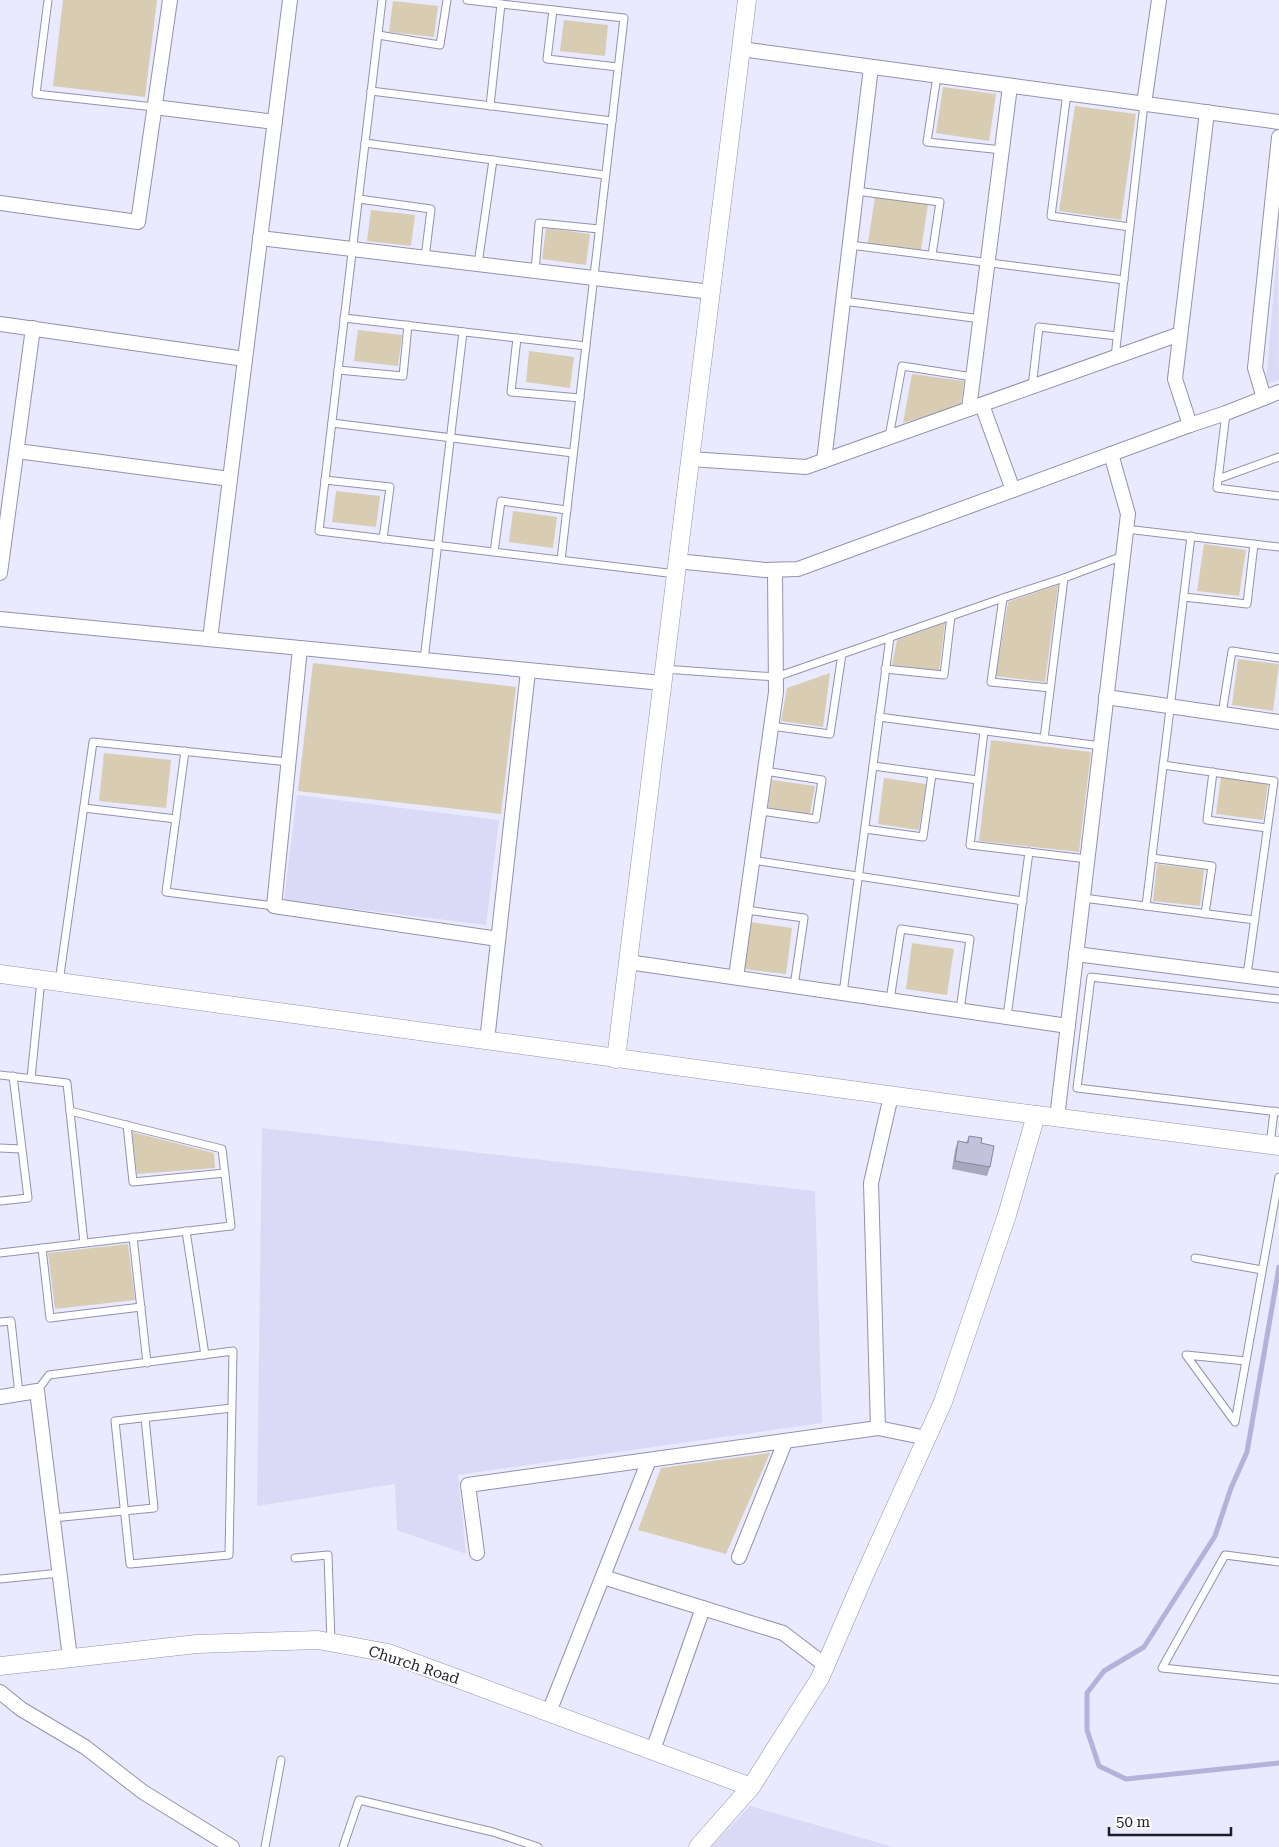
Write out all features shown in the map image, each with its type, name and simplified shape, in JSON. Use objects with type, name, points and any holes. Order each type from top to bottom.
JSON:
[{"type":"street","points":[[0,204],[138,222],[170,0]]},
{"type":"street","points":[[210,639],[290,0]]},
{"type":"street","points":[[616,1059],[747,0]]},
{"type":"street","points":[[1144,104],[1159,0]]},
{"type":"street","points":[[740,49],[1279,122]]},
{"type":"street","points":[[824,461],[871,67]]},
{"type":"street","points":[[1010,86],[973,377],[976,407],[1013,490]]},
{"type":"street","points":[[154,107],[275,122]]},
{"type":"street","points":[[1190,425],[1175,379],[1207,112]]},
{"type":"street","points":[[1264,398],[1255,368],[1279,137]]},
{"type":"street","points":[[260,238],[710,292]]},
{"type":"street","points":[[0,324],[245,359]]},
{"type":"street","points":[[0,573],[3,530],[17,451],[33,328]]},
{"type":"street","points":[[690,459],[806,467],[1180,334]]},
{"type":"street","points":[[677,568],[798,569],[1279,392]]},
{"type":"street","points":[[17,451],[230,479]]},
{"type":"street","points":[[1056,1118],[1128,514],[1111,454]]},
{"type":"street","points":[[736,977],[776,692],[775,570]]},
{"type":"street","points":[[0,619],[528,670],[663,676]]},
{"type":"street","points":[[300,648],[274,906],[498,939]]},
{"type":"street","points":[[487,1041],[528,670]]},
{"type":"street","points":[[1106,697],[1279,722]]},
{"type":"street","points":[[1076,954],[1279,980]]},
{"type":"street","points":[[628,962],[1068,1026]]},
{"type":"street","points":[[0,974],[616,1059],[1274,1146]]},
{"type":"street","points":[[878,1428],[871,1183],[891,1096]]},
{"type":"street","points":[[698,1847],[752,1787],[820,1678],[943,1402],[1004,1224],[1036,1115]]},
{"type":"street","points":[[0,1397],[37,1391],[70,1658]]},
{"type":"street","points":[[477,1553],[468,1485],[878,1428],[927,1438]]},
{"type":"street","points":[[739,1557],[785,1442]]},
{"type":"street","points":[[549,1712],[649,1460]]},
{"type":"street","points":[[603,1577],[783,1633],[825,1665]]},
{"type":"street","points":[[652,1750],[703,1608]]},
{"type":"street","name":"Church Road","points":[[0,1666],[197,1644],[318,1640],[331,1642],[388,1654],[752,1787]]},
{"type":"street","points":[[0,1692],[21,1709],[85,1747],[143,1792],[233,1847]]},
{"type":"lane","points":[[48,0],[36,94],[154,107]]},
{"type":"lane","points":[[382,0],[319,531],[561,560],[677,568]]},
{"type":"lane","points":[[378,35],[440,45],[447,0]]},
{"type":"lane","points":[[467,0],[624,18],[561,560]]},
{"type":"lane","points":[[490,106],[501,4]]},
{"type":"lane","points":[[553,10],[547,59],[618,66]]},
{"type":"lane","points":[[936,76],[927,142],[1002,150]]},
{"type":"lane","points":[[371,91],[612,121]]},
{"type":"lane","points":[[1067,93],[1051,216],[1130,227]]},
{"type":"lane","points":[[1115,357],[1144,104]]},
{"type":"lane","points":[[365,143],[605,175]]},
{"type":"lane","points":[[478,264],[493,160]]},
{"type":"lane","points":[[856,191],[940,202],[932,256]]},
{"type":"lane","points":[[359,199],[431,209],[425,258]]},
{"type":"lane","points":[[535,271],[539,223],[599,229]]},
{"type":"lane","points":[[850,245],[1124,280]]},
{"type":"lane","points":[[843,300],[981,319]]},
{"type":"lane","points":[[344,318],[586,346]]},
{"type":"lane","points":[[338,370],[403,376],[408,326]]},
{"type":"lane","points":[[1032,387],[1039,327],[1117,336]]},
{"type":"lane","points":[[424,660],[463,332]]},
{"type":"lane","points":[[517,338],[512,392],[580,398]]},
{"type":"lane","points":[[888,438],[902,366],[973,377]]},
{"type":"lane","points":[[1226,413],[1217,488],[1279,496]]},
{"type":"lane","points":[[332,424],[573,454]]},
{"type":"lane","points":[[1218,479],[1279,457]]},
{"type":"lane","points":[[325,480],[390,488],[383,539]]},
{"type":"lane","points":[[494,552],[501,501],[567,510]]},
{"type":"lane","points":[[1126,529],[1279,547]]},
{"type":"lane","points":[[1146,906],[1191,536]]},
{"type":"lane","points":[[1184,597],[1247,604],[1254,544]]},
{"type":"lane","points":[[663,676],[776,677],[1123,556]]},
{"type":"lane","points":[[1044,739],[1064,578]]},
{"type":"lane","points":[[1003,598],[991,682],[1050,688]]},
{"type":"lane","points":[[886,669],[944,676],[951,616]]},
{"type":"lane","points":[[843,993],[890,637]]},
{"type":"lane","points":[[1222,714],[1232,651],[1279,658]]},
{"type":"lane","points":[[771,726],[830,734],[842,654]]},
{"type":"lane","points":[[879,717],[1101,746]]},
{"type":"lane","points":[[984,732],[970,845],[1087,859]]},
{"type":"lane","points":[[59,983],[93,742],[289,762]]},
{"type":"lane","points":[[185,751],[166,892],[274,906]]},
{"type":"lane","points":[[1163,765],[1274,781],[1247,976]]},
{"type":"lane","points":[[873,766],[978,780]]},
{"type":"lane","points":[[760,810],[816,819],[822,780],[765,771]]},
{"type":"lane","points":[[1213,772],[1207,820],[1267,828]]},
{"type":"lane","points":[[865,829],[923,837],[932,774]]},
{"type":"lane","points":[[84,808],[176,819]]},
{"type":"lane","points":[[1007,1017],[1029,852]]},
{"type":"lane","points":[[1152,858],[1212,866],[1205,914]]},
{"type":"lane","points":[[752,860],[1023,901]]},
{"type":"lane","points":[[1083,898],[1255,920]]},
{"type":"lane","points":[[746,910],[804,918],[794,986]]},
{"type":"lane","points":[[890,1000],[901,928],[970,939],[960,1010]]},
{"type":"lane","points":[[1274,1146],[1277,1112],[1077,1088],[1091,977],[1279,999]]},
{"type":"lane","points":[[31,1078],[41,980]]},
{"type":"lane","points":[[0,1075],[67,1083],[84,1243]]},
{"type":"lane","points":[[0,1201],[28,1198],[13,1076]]},
{"type":"lane","points":[[0,1253],[231,1226],[222,1149],[70,1111]]},
{"type":"lane","points":[[127,1125],[133,1182],[225,1173]]},
{"type":"lane","points":[[0,1148],[21,1149]]},
{"type":"lane","points":[[1246,1361],[1186,1355],[1235,1422],[1245,1370],[1279,1177]]},
{"type":"lane","points":[[186,1231],[205,1355]]},
{"type":"lane","points":[[133,1238],[147,1362]]},
{"type":"lane","points":[[42,1248],[50,1318],[141,1307]]},
{"type":"lane","points":[[1194,1258],[1262,1270]]},
{"type":"lane","points":[[0,1322],[11,1321],[19,1394]]},
{"type":"lane","points":[[37,1391],[49,1375],[233,1351],[232,1408],[229,1555],[130,1564],[115,1421],[232,1408]]},
{"type":"lane","points":[[53,1518],[154,1508],[145,1418]]},
{"type":"lane","points":[[295,1558],[328,1555],[331,1642]]},
{"type":"lane","points":[[1279,1562],[1225,1555],[1162,1668],[1279,1680]]},
{"type":"lane","points":[[0,1579],[60,1574]]},
{"type":"lane","points":[[265,1847],[281,1760]]},
{"type":"lane","points":[[343,1847],[359,1800],[493,1832],[538,1847]]},
{"type":"shaded area","points":[[63,0],[157,0],[145,97],[53,86]]},
{"type":"shaded area","points":[[393,1],[438,6],[434,37],[389,32]]},
{"type":"shaded area","points":[[564,20],[608,25],[605,56],[560,51]]},
{"type":"shaded area","points":[[943,87],[996,94],[989,141],[936,133]]},
{"type":"shaded area","points":[[1075,106],[1136,114],[1121,220],[1059,211]]},
{"type":"shaded area","points":[[875,197],[928,204],[921,250],[868,243]]},
{"type":"shaded area","points":[[371,210],[415,215],[411,246],[367,241]]},
{"type":"shaded area","points":[[546,228],[590,234],[586,265],[542,259]]},
{"type":"shaded area","points":[[1278,238],[1279,380],[1266,384]]},
{"type":"shaded area","points":[[358,330],[402,335],[398,366],[354,361]]},
{"type":"shaded area","points":[[529,351],[574,357],[570,388],[526,382]]},
{"type":"shaded area","points":[[912,374],[964,381],[961,406],[903,423]]},
{"type":"shaded area","points":[[336,491],[380,496],[376,527],[332,522]]},
{"type":"shaded area","points":[[513,511],[557,517],[553,548],[509,542]]},
{"type":"shaded area","points":[[1204,544],[1246,550],[1239,596],[1197,591]]},
{"type":"shaded area","points":[[1058,585],[1045,682],[996,676],[1008,602]]},
{"type":"shaded area","points":[[945,623],[939,671],[892,665],[897,640]]},
{"type":"shaded area","points":[[1238,659],[1279,664],[1273,711],[1232,705]]},
{"type":"shaded area","points":[[313,663],[516,687],[501,814],[298,791]]},
{"type":"shaded area","points":[[830,673],[823,727],[781,721],[787,688]]},
{"type":"shaded area","points":[[991,740],[1091,752],[1079,852],[979,841]]},
{"type":"shaded area","points":[[104,753],[171,760],[166,808],[99,801]]},
{"type":"shaded area","points":[[1221,777],[1268,783],[1263,820],[1216,814]]},
{"type":"shaded area","points":[[884,778],[926,784],[919,830],[878,824]]},
{"type":"shaded area","points":[[772,780],[815,786],[810,814],[768,808]]},
{"type":"shaded area","points":[[297,795],[499,820],[486,925],[284,900]]},
{"type":"shaded area","points":[[1157,864],[1204,870],[1200,906],[1153,901]]},
{"type":"shaded area","points":[[750,922],[792,928],[786,974],[744,969]]},
{"type":"shaded area","points":[[912,943],[954,949],[947,995],[906,989]]},
{"type":"shaded area","points":[[262,1128],[815,1191],[822,1423],[458,1475],[466,1554],[397,1530],[395,1484],[257,1506]]},
{"type":"shaded area","points":[[132,1132],[214,1153],[215,1168],[137,1174]]},
{"type":"shaded area","points":[[128,1244],[135,1300],[55,1309],[48,1253]]},
{"type":"shaded area","points":[[770,1453],[726,1554],[638,1530],[661,1468]]},
{"type":"shaded area","points":[[750,1806],[893,1847],[711,1847]]},
{"type":"building","points":[[969,1136],[982,1138],[981,1143],[994,1146],[990,1167],[955,1161],[958,1141],[968,1143]]},
{"type":"waterway","points":[[1279,1267],[1247,1452],[1231,1488],[1215,1536],[1144,1647],[1104,1671],[1087,1693],[1087,1730],[1099,1766],[1126,1779],[1279,1763]]}]
